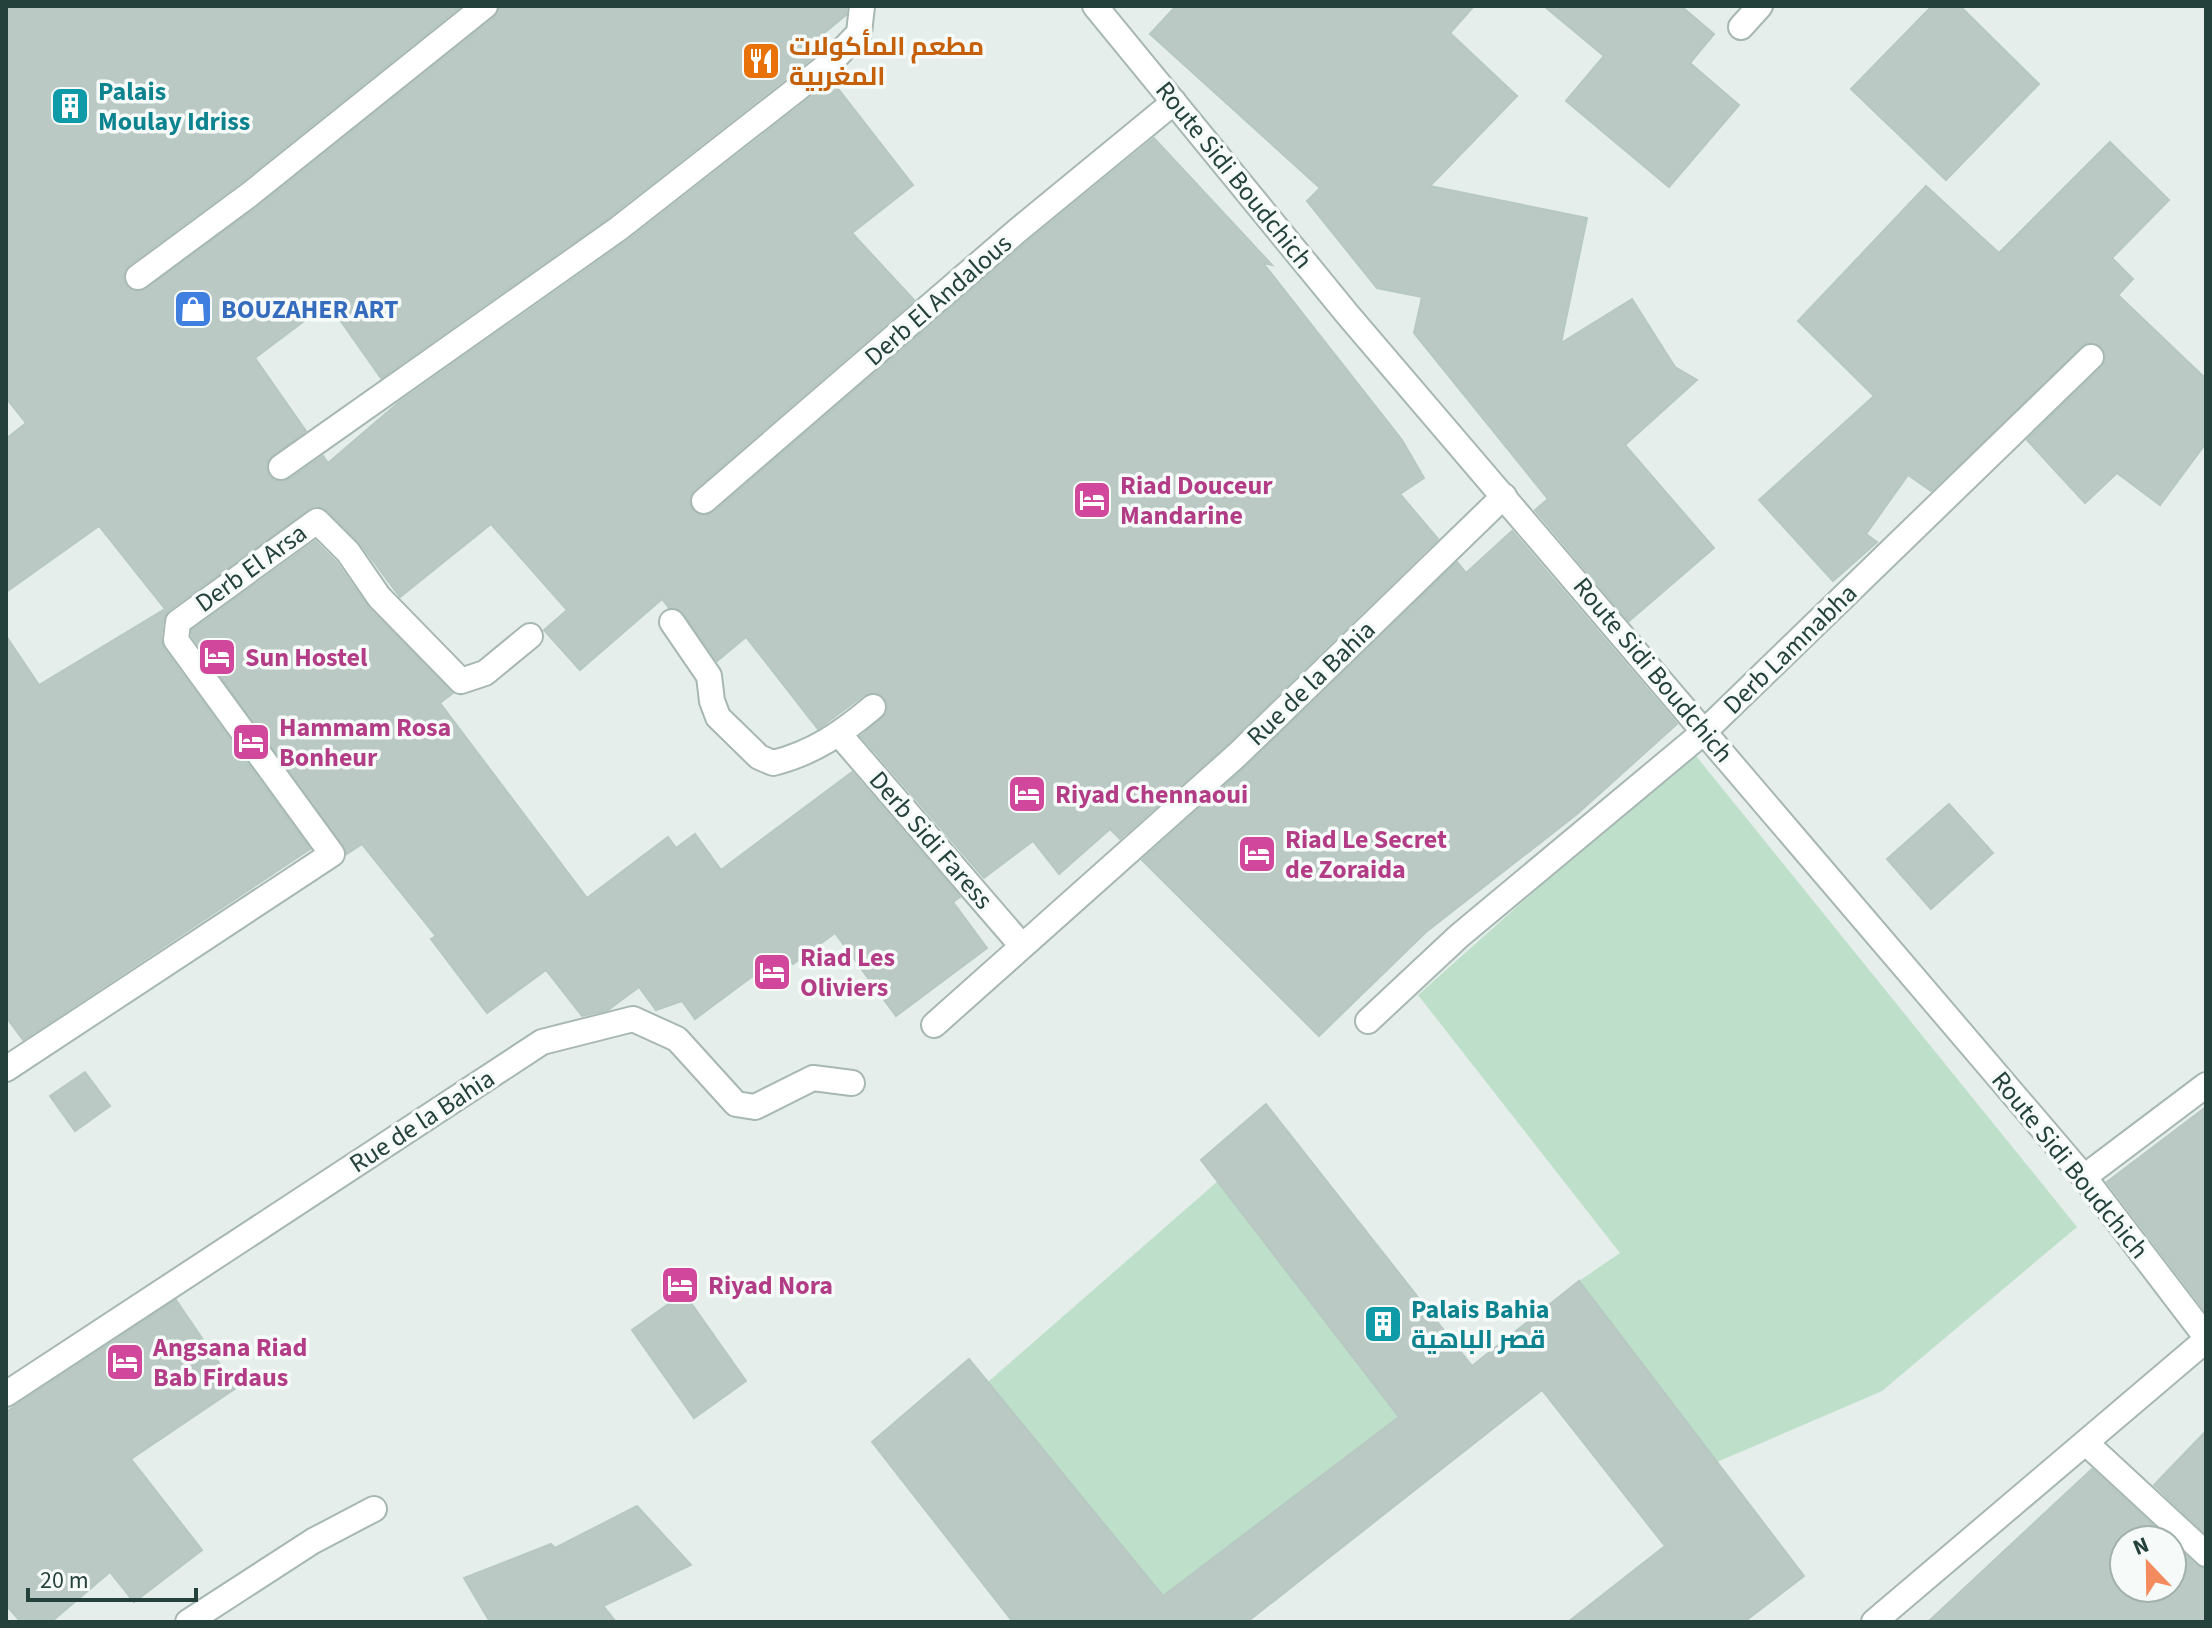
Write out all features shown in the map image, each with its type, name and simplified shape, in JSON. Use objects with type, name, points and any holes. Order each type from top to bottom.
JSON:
[{"type":"street","points":[[138,277],[249,195],[485,6]]},
{"type":"street","points":[[281,467],[618,229],[829,64],[859,33],[862,6]]},
{"type":"street","name":"Route Sidi Boudchich","points":[[1095,6],[1348,315],[2084,1177],[2206,1338]]},
{"type":"street","points":[[1741,27],[1760,6]]},
{"type":"street","name":"Derb El Andalous","points":[[704,501],[935,305],[1017,231],[1174,102]]},
{"type":"street","name":"Derb Lamnabha","points":[[1368,1021],[1459,936],[1705,731],[2091,357]]},
{"type":"street","name":"Rue de la Bahia","points":[[934,1025],[1237,755],[1504,496]]},
{"type":"street","name":"Derb El Arsa","points":[[6,1069],[332,854],[176,640],[178,622],[317,521],[348,552],[379,597],[461,681],[485,673],[530,636]]},
{"type":"street","points":[[672,622],[709,676],[712,701],[718,717],[759,757],[773,763],[840,735],[873,707]]},
{"type":"street","name":"Derb Sidi Faress","points":[[840,735],[1022,946]]},
{"type":"street","name":"Rue de la Bahia","points":[[6,1394],[542,1042],[633,1019],[677,1039],[736,1104],[755,1107],[813,1078],[830,1077],[852,1083]]},
{"type":"street","points":[[2084,1177],[2206,1085]]},
{"type":"street","points":[[1874,1622],[2206,1338]]},
{"type":"street","points":[[2086,1443],[2206,1554]]},
{"type":"street","points":[[188,1622],[313,1541],[374,1509]]},
{"type":"green space","points":[[1692,751],[2077,1227],[1882,1391],[1717,1462],[1579,1281],[1620,1253],[1418,995]]},
{"type":"green space","points":[[1218,1181],[1399,1417],[1163,1596],[988,1382]]},
{"type":"building","points":[[6,6],[461,6],[240,183],[129,265],[123,279],[126,286],[139,292],[258,207],[494,18],[500,6],[847,6],[846,15],[806,48],[813,57],[609,217],[381,378],[328,303],[255,358],[306,431],[268,460],[268,475],[275,481],[290,479],[323,456],[328,463],[398,403],[627,241],[832,81],[913,185],[852,233],[914,300],[694,490],[689,503],[693,511],[706,516],[714,512],[1027,242],[1154,138],[1272,265],[1263,263],[1402,440],[1424,478],[1400,494],[1438,539],[1227,744],[1120,839],[1110,829],[1059,874],[1033,841],[984,878],[861,736],[887,713],[888,704],[879,693],[864,695],[818,729],[746,637],[717,661],[684,614],[669,608],[662,599],[580,670],[544,630],[567,610],[491,524],[400,597],[359,542],[327,510],[314,506],[169,610],[163,620],[161,638],[164,649],[310,849],[23,1040],[6,1017],[6,636],[39,685],[165,609],[99,526],[6,592],[6,439],[26,423],[6,398]]},
{"type":"building","points":[[1176,6],[1474,6],[1450,33],[1517,96],[1430,186],[1587,218],[1561,343],[1632,299],[1675,367],[1697,380],[1625,445],[1714,548],[1629,621],[1535,510],[1548,499],[1414,333],[1422,297],[1377,288],[1307,201],[1320,188],[1150,34]]},
{"type":"building","points":[[1544,6],[1681,6],[1714,34],[1690,63],[1739,105],[1669,187],[1566,101],[1604,56]]},
{"type":"building","points":[[1932,6],[1960,6],[2039,84],[1946,180],[1851,89]]},
{"type":"building","points":[[2110,142],[2169,200],[2112,258],[2133,279],[2118,295],[2206,379],[2206,443],[2160,505],[2117,473],[2085,503],[2027,440],[2102,367],[2106,354],[2102,347],[2087,343],[1931,491],[1908,475],[1866,534],[1877,542],[1833,581],[1759,500],[1874,396],[1798,321],[1926,186],[1999,253]]},
{"type":"building","points":[[1512,531],[1677,724],[1577,814],[1426,932],[1319,1036],[1142,860],[1247,766],[1457,562],[1466,573]]},
{"type":"building","points":[[315,541],[336,562],[368,607],[453,693],[440,703],[587,898],[668,837],[676,848],[695,834],[721,870],[852,772],[960,897],[953,902],[987,948],[896,1016],[835,933],[793,964],[785,952],[695,1019],[682,1001],[656,1010],[639,987],[608,1010],[582,1016],[546,970],[487,1013],[431,939],[436,936],[362,844],[347,854],[192,636],[192,630]]},
{"type":"building","points":[[1949,804],[1993,853],[1931,909],[1887,859]]},
{"type":"building","points":[[85,1072],[110,1106],[75,1131],[50,1096]]},
{"type":"building","name":"Palais Bahia قصر الباهية","points":[[1266,1104],[1472,1366],[1579,1281],[1804,1576],[1744,1622],[1568,1622],[1665,1546],[1542,1390],[1247,1622],[1013,1622],[872,1442],[969,1359],[1163,1596],[1399,1417],[1201,1160]]},
{"type":"building","points":[[2206,1107],[2206,1312],[2107,1182]]},
{"type":"building","points":[[684,1293],[746,1381],[694,1418],[632,1330]]},
{"type":"building","points":[[176,1300],[236,1388],[131,1459],[202,1550],[134,1602],[110,1572],[51,1622],[21,1622],[6,1605],[6,1412]]},
{"type":"building","points":[[2206,1431],[2206,1534],[2154,1485]]},
{"type":"building","points":[[2092,1469],[2152,1524],[2108,1524],[2108,1604],[2188,1604],[2188,1558],[2206,1569],[2206,1622],[1928,1622]]},
{"type":"building","points":[[637,1506],[691,1565],[603,1606],[616,1622],[490,1622],[464,1578],[551,1544],[555,1548]]},
{"type":"place","name":"مطعم المأكولات المغربية","points":[[761,61]]},
{"type":"place","name":"Palais Moulay Idriss","points":[[70,106]]},
{"type":"place","name":"BOUZAHER ART","points":[[193,309]]},
{"type":"place","name":"Riad Douceur Mandarine","points":[[1092,500]]},
{"type":"place","name":"Sun Hostel","points":[[217,657]]},
{"type":"place","name":"Hammam Rosa Bonheur","points":[[251,742]]},
{"type":"place","name":"Riyad Chennaoui","points":[[1027,794]]},
{"type":"place","name":"Riad Le Secret de Zoraida","points":[[1257,854]]},
{"type":"place","name":"Riad Les Oliviers","points":[[772,972]]},
{"type":"place","name":"Riyad Nora","points":[[680,1285]]},
{"type":"place","name":"Palais Bahia قصر الباهية","points":[[1383,1324]]},
{"type":"place","name":"Angsana Riad Bab Firdaus","points":[[125,1362]]}]
